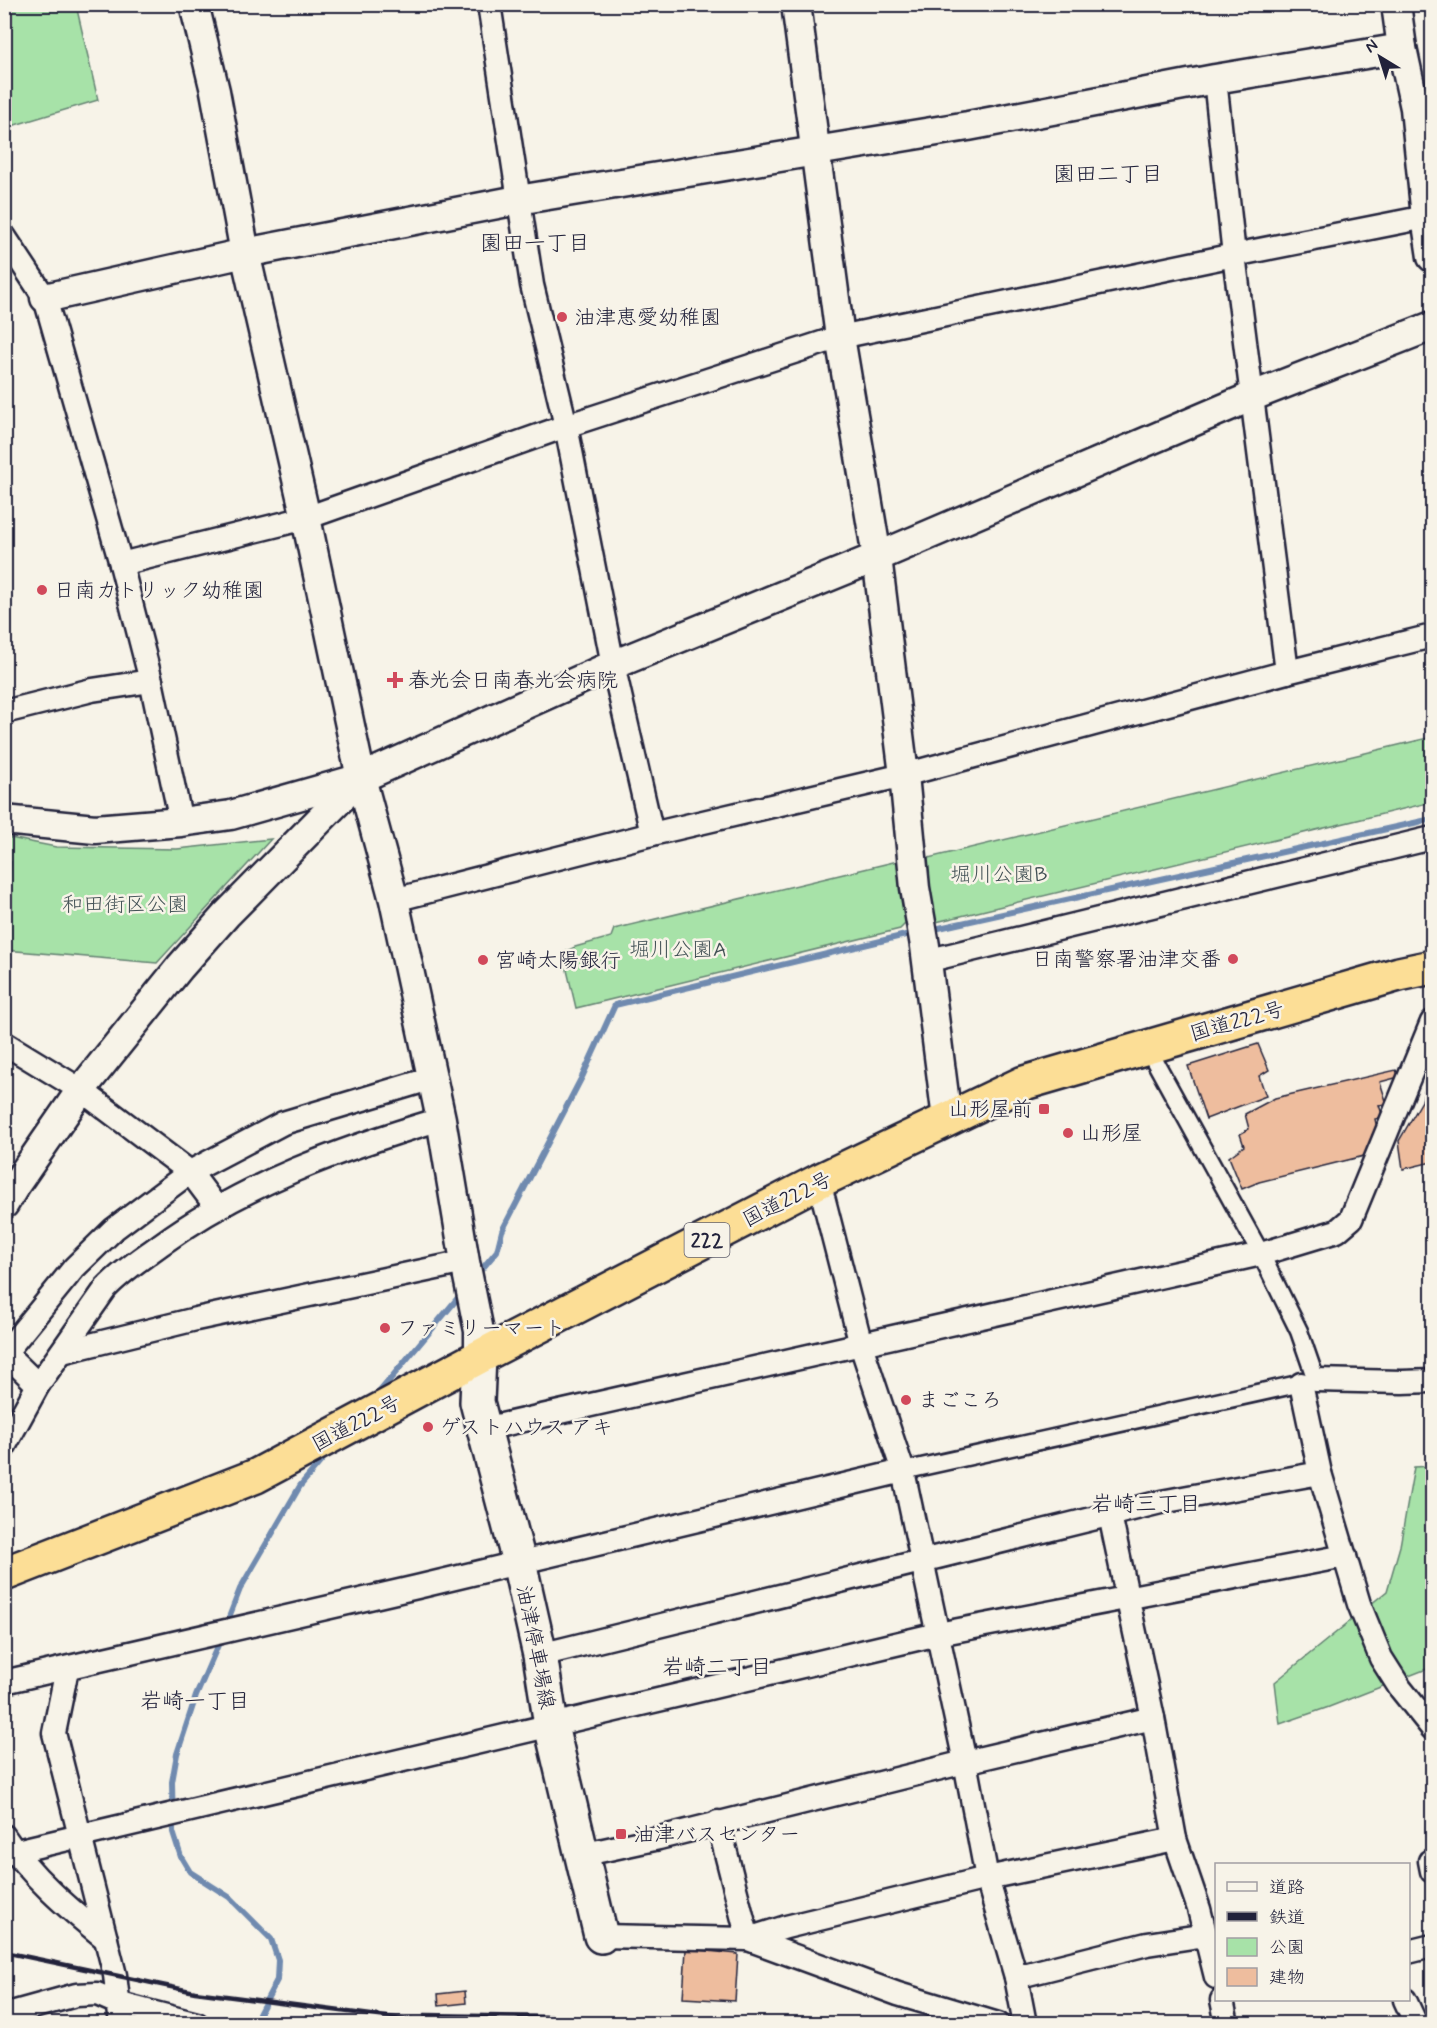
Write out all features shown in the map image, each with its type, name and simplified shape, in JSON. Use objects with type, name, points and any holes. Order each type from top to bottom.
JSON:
[{"type":"highway","name":"国道222号","points":[[4,1574],[256,1476],[819,1181],[1024,1083],[1399,974],[1432,967]]},
{"type":"main road","name":"油津停車場線","points":[[479,1358],[477,1402],[519,1562],[540,1655],[551,1725],[601,1936]]},
{"type":"street","points":[[194,4],[215,91],[245,253],[306,518],[361,777],[394,900],[433,1078],[479,1331],[479,1358]]},
{"type":"street","points":[[489,4],[532,285],[566,426],[613,665],[652,834]]},
{"type":"street","points":[[796,4],[840,337],[877,557],[904,775],[915,888],[926,954],[947,1119]]},
{"type":"street","points":[[1396,4],[1402,48],[1424,107],[1426,217],[1432,257]]},
{"type":"street","points":[[45,298],[245,253],[518,200],[968,126],[1215,79],[1402,48]]},
{"type":"street","points":[[1215,79],[1234,255],[1287,672]]},
{"type":"street","points":[[121,564],[306,518],[566,426],[840,337],[1426,217]]},
{"type":"street","points":[[4,236],[45,298],[121,564],[151,681],[181,822]]},
{"type":"street","points":[[4,820],[95,829],[181,822],[231,815],[361,777],[613,665],[877,557],[1253,396],[1432,327]]},
{"type":"street","points":[[394,900],[652,834],[904,775],[1287,672],[1432,636]]},
{"type":"street","points":[[4,712],[92,690],[151,681]]},
{"type":"street","points":[[4,1204],[81,1090],[180,967],[218,923],[361,777]]},
{"type":"street","points":[[926,954],[1432,838]]},
{"type":"street","points":[[484,1429],[1262,1254],[1337,1231],[1351,1220],[1432,1022]]},
{"type":"street","points":[[4,1043],[81,1090],[190,1172],[218,1208]]},
{"type":"street","points":[[1147,1047],[1262,1254],[1299,1331],[1309,1382],[1320,1473],[1359,1604],[1381,1658],[1400,1688],[1432,1728]]},
{"type":"street","points":[[38,1385],[5,1353],[74,1268],[114,1229],[190,1172],[283,1123],[433,1078]]},
{"type":"street","points":[[4,1447],[38,1385],[106,1288],[118,1275],[182,1229],[242,1193],[366,1141],[441,1119]]},
{"type":"street","points":[[819,1181],[861,1344],[903,1471],[965,1762],[987,1878],[1016,1977],[1025,2024]]},
{"type":"street","points":[[62,1352],[196,1319],[465,1262]]},
{"type":"street","points":[[4,1682],[903,1471],[1309,1382],[1432,1381]]},
{"type":"street","points":[[540,1655],[1161,1502],[1320,1473]]},
{"type":"street","points":[[1110,1515],[1153,1718],[1175,1839],[1208,1906],[1206,1935],[1215,1973]]},
{"type":"street","points":[[8,1847],[81,1836],[938,1634],[1345,1556]]},
{"type":"street","points":[[67,1669],[54,1733],[106,1939],[121,2014]]},
{"type":"street","points":[[581,1855],[1153,1718]]},
{"type":"street","points":[[718,1822],[748,1939]]},
{"type":"street","points":[[601,1936],[748,1939],[786,1927],[987,1878],[1175,1839]]},
{"type":"street","points":[[8,1847],[37,1877],[106,1939]]},
{"type":"street","points":[[1432,1860],[1430,1861],[1432,1870]]},
{"type":"street","points":[[1016,1977],[1147,1944],[1206,1935]]},
{"type":"street","points":[[748,1939],[898,1994],[998,2024]]},
{"type":"street","points":[[1410,1952],[1432,1946]]},
{"type":"street","points":[[4,2015],[76,1995],[97,1994],[121,2014],[197,2024]]},
{"type":"street","points":[[1222,2001],[1227,2024]]},
{"type":"street","points":[[1405,2001],[1416,2024]]},
{"type":"green space","points":[[5,4],[76,5],[98,100],[5,128]]},
{"type":"green space","name":"堀川公園B","points":[[1432,737],[1432,802],[936,922],[924,859]]},
{"type":"green space","name":"和田街区公園","points":[[5,837],[56,847],[177,849],[271,839],[157,963],[5,950],[11,862],[5,863]]},
{"type":"green space","name":"堀川公園A","points":[[902,860],[907,922],[900,929],[576,1008],[563,953],[575,947],[611,937],[614,929]]},
{"type":"green space","points":[[1432,1466],[1432,1667],[1280,1724],[1275,1682],[1387,1591],[1400,1546],[1414,1467]]},
{"type":"building","points":[[1258,1044],[1269,1070],[1259,1076],[1266,1096],[1206,1119],[1188,1066]]},
{"type":"building","points":[[1432,1061],[1432,1162],[1403,1169],[1399,1141],[1422,1101]]},
{"type":"building","points":[[1396,1070],[1399,1077],[1380,1082],[1387,1104],[1379,1105],[1383,1117],[1375,1119],[1378,1133],[1372,1135],[1374,1149],[1368,1155],[1259,1182],[1242,1189],[1229,1157],[1244,1146],[1240,1134],[1249,1129],[1245,1114],[1275,1098]]},
{"type":"building","points":[[686,1949],[738,1954],[735,2001],[683,1998]]},
{"type":"building","points":[[465,1991],[466,2003],[439,2006],[438,1994]]},
{"type":"waterway","points":[[930,930],[1432,819]]},
{"type":"waterway","points":[[476,1276],[497,1251],[502,1231],[583,1075],[615,1005],[914,933]]},
{"type":"waterway","points":[[376,1396],[462,1293]]},
{"type":"waterway","points":[[226,1625],[240,1589],[300,1486],[327,1454]]},
{"type":"waterway","points":[[221,1638],[196,1696],[177,1754],[172,1782],[173,1832],[181,1857],[190,1872],[229,1897],[271,1939],[278,1960],[277,1980],[254,2024]]},
{"type":"railway","points":[[4,1952],[195,1992],[440,2024]]},
{"type":"railway","points":[[425,2015],[552,2017],[680,2024]]},
{"type":"place","name":"油津恵愛幼稚園","points":[[562,317]]},
{"type":"place","name":"日南カトリック幼稚園","points":[[42,590]]},
{"type":"place","name":"春光会日南春光会病院","points":[[395,680]]},
{"type":"place","name":"日南警察署油津交番","points":[[1233,959]]},
{"type":"place","name":"宮崎太陽銀行","points":[[483,960]]},
{"type":"place","name":"山形屋前","points":[[1044,1109]]},
{"type":"place","name":"山形屋","points":[[1068,1133]]},
{"type":"place","name":"ファミリーマート","points":[[385,1328]]},
{"type":"place","name":"まごころ","points":[[906,1400]]},
{"type":"place","name":"ゲストハウス アキ","points":[[428,1427]]},
{"type":"place","name":"油津バスセンター","points":[[621,1834]]},
{"type":"district","name":"園田二丁目","points":[[1108,173]]},
{"type":"district","name":"園田一丁目","points":[[535,242]]},
{"type":"district","name":"岩崎三丁目","points":[[1146,1503]]},
{"type":"district","name":"岩崎二丁目","points":[[717,1666]]},
{"type":"district","name":"岩崎一丁目","points":[[195,1700]]}]
